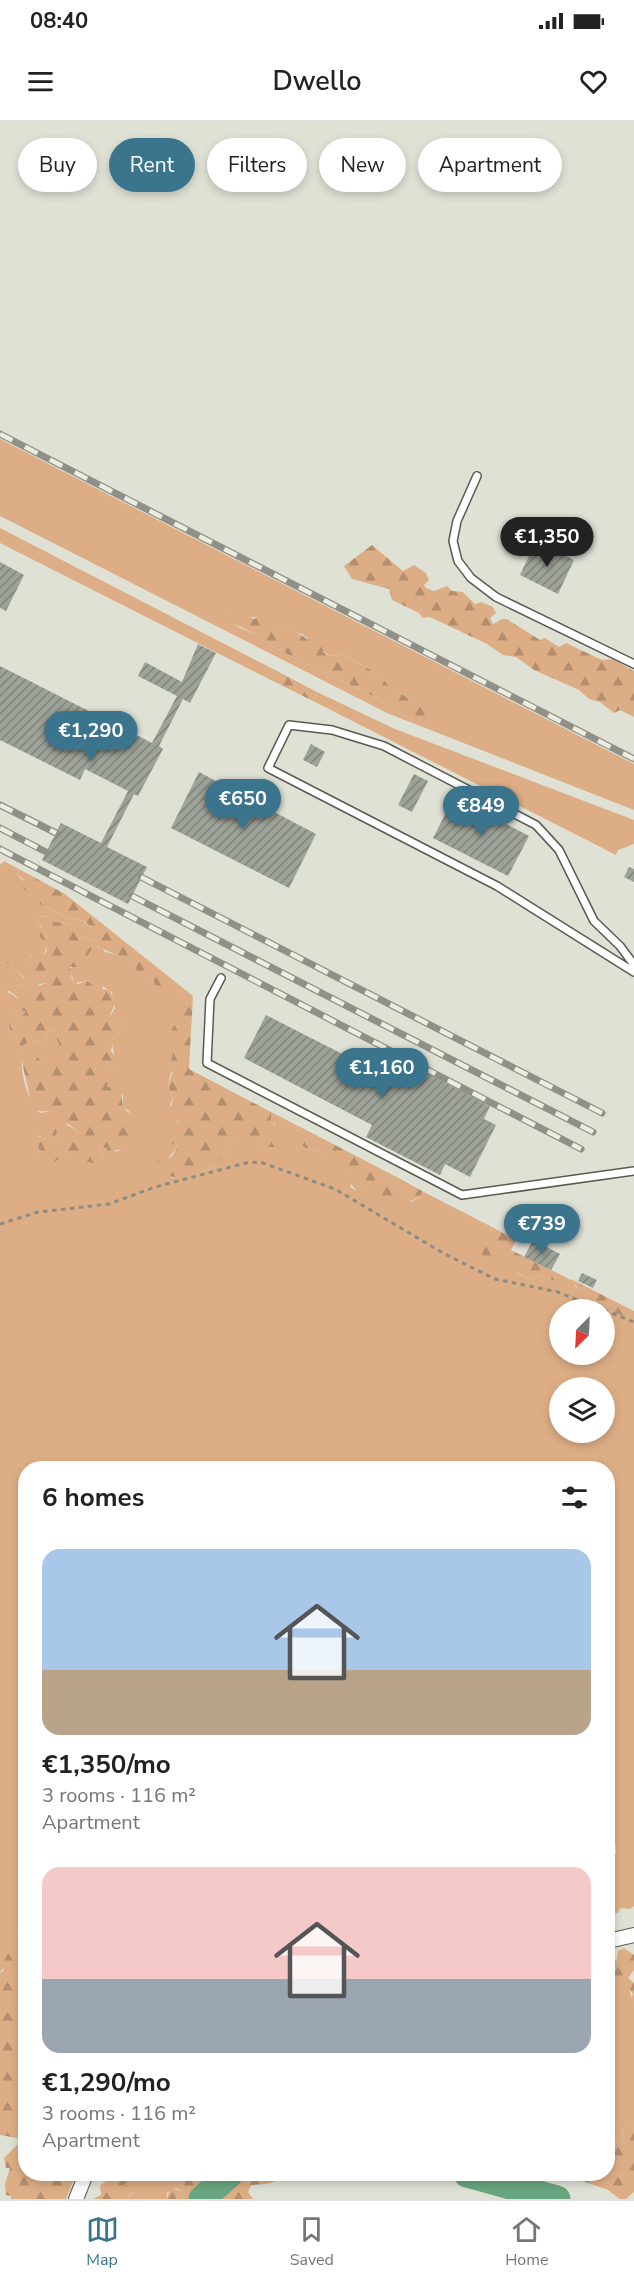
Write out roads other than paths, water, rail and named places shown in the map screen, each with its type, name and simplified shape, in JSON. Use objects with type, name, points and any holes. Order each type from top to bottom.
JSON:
[{"type":"street","points":[[615,1939],[634,1935]]},
{"type":"street","points":[[76,2199],[83,2181]]},
{"type":"lane","points":[[477,476],[457,521],[453,542],[458,561],[471,578],[496,597],[634,664]]},
{"type":"lane","points":[[634,965],[621,946],[594,921],[559,850],[536,825],[384,746],[332,730],[289,725],[268,768],[497,886],[634,972]]},
{"type":"lane","points":[[221,978],[210,999],[207,1063],[462,1195],[634,1171]]},
{"type":"waterway","points":[[202,2199],[222,2181]]},
{"type":"waterway","points":[[492,2181],[557,2199]]},
{"type":"railway","points":[[0,434],[634,759]]},
{"type":"railway","points":[[0,805],[56,833]]},
{"type":"railway","points":[[0,828],[46,852]]},
{"type":"railway","points":[[0,849],[581,1149]]},
{"type":"railway","points":[[141,877],[602,1113]]},
{"type":"railway","points":[[132,896],[593,1132]]}]
